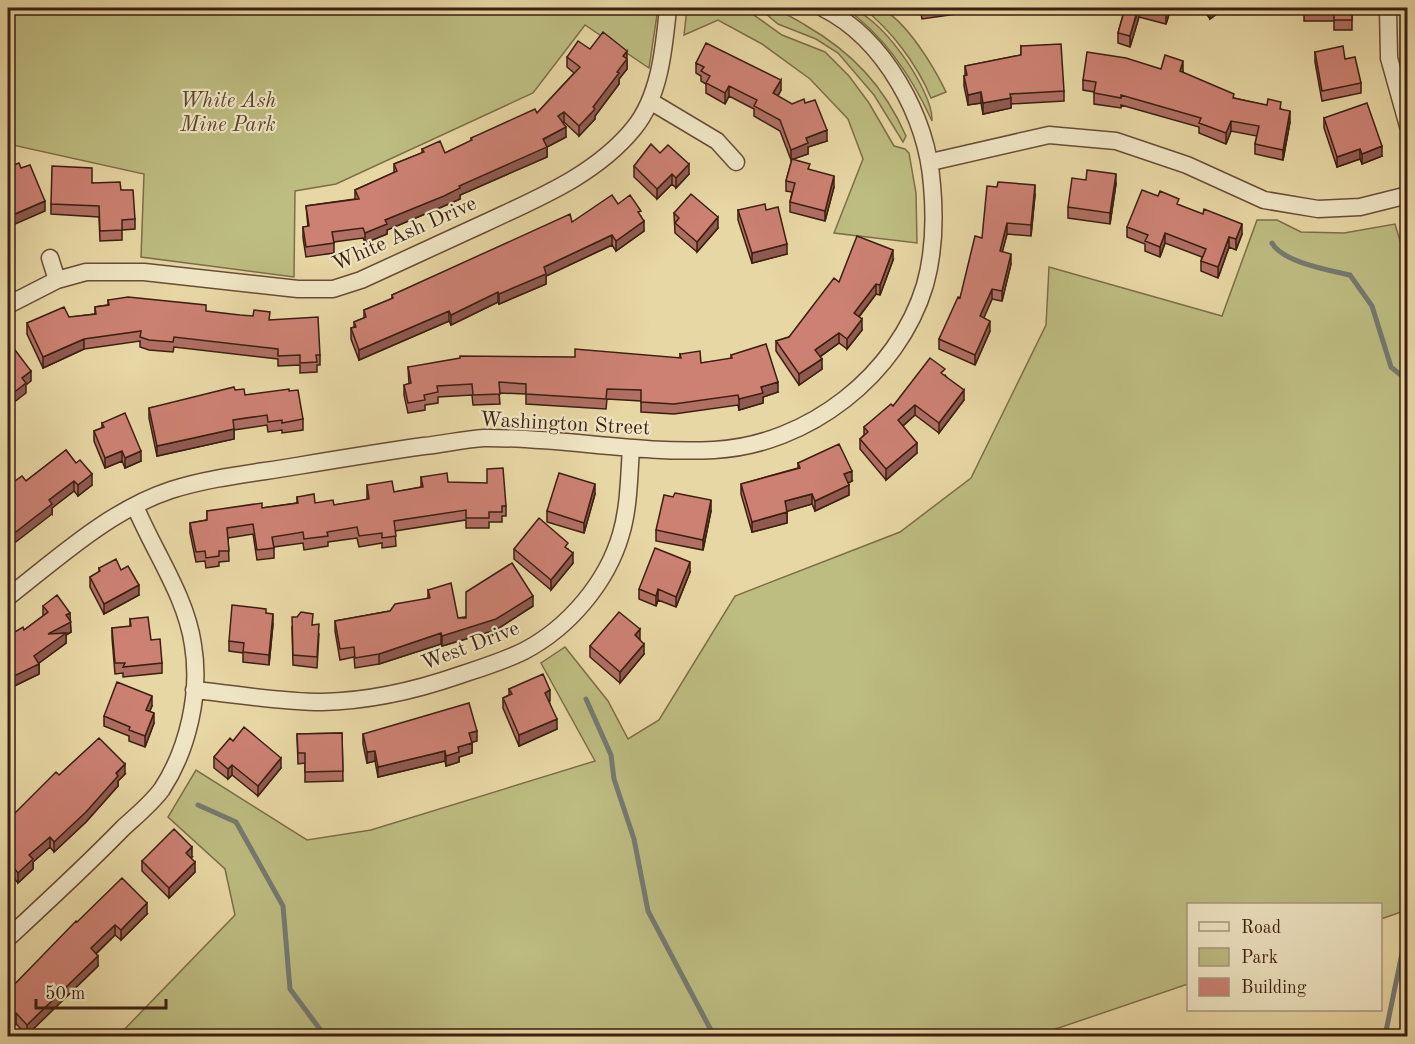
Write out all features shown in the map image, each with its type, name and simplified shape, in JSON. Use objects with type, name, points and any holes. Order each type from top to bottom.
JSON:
[{"type":"street","name":"White Ash Drive","points":[[8,305],[57,280],[86,272],[144,272],[298,289],[333,289],[361,280],[534,200],[583,173],[606,157],[635,128],[650,101],[664,54],[668,8]]},
{"type":"street","name":"Washington Street","points":[[8,597],[98,528],[135,506],[171,490],[356,456],[483,438],[684,451],[735,448],[777,437],[819,418],[856,391],[892,351],[924,285],[935,222],[931,162],[908,96],[876,51],[838,15],[824,8]]},
{"type":"street","points":[[1388,8],[1389,58],[1407,126]]},
{"type":"street","points":[[650,101],[717,141],[736,162]]},
{"type":"street","points":[[931,162],[1049,135],[1116,141],[1188,165],[1264,200],[1318,209],[1360,207],[1407,195]]},
{"type":"street","points":[[50,258],[57,280]]},
{"type":"street","name":"West Drive","points":[[194,690],[319,702],[356,700],[389,696],[430,685],[524,651],[572,616],[596,587],[621,536],[628,502],[631,448]]},
{"type":"street","points":[[8,938],[86,866],[161,791],[180,754],[189,726],[194,690],[194,645],[183,608],[135,506]]},
{"type":"green space","name":"White Ash Mine Park","points":[[8,8],[658,8],[649,68],[585,25],[533,93],[336,184],[295,191],[294,277],[141,257],[144,174],[8,144]]},
{"type":"green space","points":[[687,8],[744,8],[782,35],[825,52],[849,76],[869,103],[894,146],[905,149],[909,153],[916,193],[917,243],[834,233],[863,159],[848,119],[810,79],[762,44],[718,20],[684,35]]},
{"type":"green space","points":[[759,8],[772,9],[789,15],[822,35],[852,59],[888,101],[906,136],[903,142],[874,95],[838,53],[816,39],[778,24]]},
{"type":"green space","points":[[845,8],[858,11],[872,21],[901,53],[924,91],[932,121],[916,89],[896,58],[873,31]]},
{"type":"green space","points":[[863,8],[880,8],[901,24],[927,58],[946,92],[931,98],[902,48]]},
{"type":"green space","points":[[1257,220],[1277,220],[1301,232],[1344,233],[1395,224],[1407,264],[1407,910],[1382,919],[1382,903],[1187,903],[1187,984],[1035,1036],[118,1036],[235,915],[225,869],[168,817],[196,770],[307,840],[371,830],[595,761],[541,663],[565,647],[608,701],[628,739],[659,720],[735,596],[900,532],[971,478],[1046,325],[1049,267],[1222,316]]},
{"type":"building","points":[[1125,8],[1138,8],[1130,36],[1118,33]]},
{"type":"building","points":[[1142,8],[1168,8],[1166,14]]},
{"type":"building","points":[[1304,8],[1352,8],[1352,20],[1334,20],[1334,11],[1304,11]]},
{"type":"building","points":[[603,32],[627,51],[623,56],[627,59],[593,107],[595,109],[579,126],[564,112],[558,116],[566,127],[543,139],[547,147],[459,186],[460,188],[444,196],[385,220],[387,224],[365,233],[363,228],[332,232],[334,243],[306,247],[303,227],[309,226],[306,206],[359,199],[355,190],[397,171],[394,164],[424,152],[422,149],[440,141],[445,153],[472,140],[471,138],[535,109],[537,113],[580,67],[567,57],[578,41],[590,49]]},
{"type":"building","points":[[706,43],[781,80],[773,93],[792,104],[804,99],[805,103],[815,100],[827,130],[806,138],[808,143],[791,150],[780,120],[754,106],[757,100],[729,86],[725,93],[706,83],[710,76],[701,71],[704,67],[696,63]]},
{"type":"building","points":[[1061,44],[1064,91],[1010,94],[1011,98],[983,103],[981,92],[968,95],[964,76],[967,75],[965,66],[1021,55],[1021,46]]},
{"type":"building","points":[[1343,46],[1345,59],[1355,57],[1361,83],[1322,91],[1315,52]]},
{"type":"building","points":[[1087,52],[1126,58],[1161,69],[1165,55],[1183,61],[1180,71],[1234,94],[1233,98],[1267,105],[1268,99],[1281,102],[1280,109],[1290,111],[1283,150],[1255,144],[1259,126],[1231,121],[1226,133],[1199,123],[1201,118],[1121,95],[1121,98],[1094,93],[1096,82],[1083,80]]},
{"type":"building","points":[[1367,103],[1382,146],[1362,154],[1360,149],[1337,157],[1324,118]]},
{"type":"building","points":[[651,144],[660,153],[668,145],[689,164],[676,178],[672,174],[657,189],[634,166]]},
{"type":"building","points":[[792,159],[810,164],[808,169],[834,176],[825,211],[790,202],[795,183],[786,181]]},
{"type":"building","points":[[19,163],[21,168],[30,165],[45,201],[8,217],[8,167]]},
{"type":"building","points":[[52,166],[92,168],[92,183],[120,182],[121,190],[133,190],[135,219],[122,220],[122,230],[100,231],[99,206],[51,204]]},
{"type":"building","points":[[1087,170],[1116,174],[1110,213],[1068,207],[1072,178],[1086,180]]},
{"type":"building","points":[[998,182],[1035,185],[1031,225],[1007,223],[1000,251],[1011,254],[1002,291],[992,289],[980,316],[990,321],[975,355],[939,339],[958,297],[960,298],[975,236],[982,238],[987,186],[997,187]]},
{"type":"building","points":[[1142,190],[1158,196],[1160,191],[1179,199],[1177,204],[1203,214],[1204,209],[1242,224],[1236,239],[1229,237],[1218,267],[1201,261],[1206,249],[1165,233],[1160,247],[1145,241],[1148,235],[1127,227]]},
{"type":"building","points":[[691,194],[718,217],[697,242],[675,223],[679,218],[674,213]]},
{"type":"building","points":[[612,195],[618,204],[630,195],[641,211],[638,212],[644,221],[616,241],[612,235],[544,267],[546,274],[499,294],[498,292],[451,315],[449,311],[359,350],[351,328],[356,327],[354,322],[366,317],[364,310],[570,214],[572,222]]},
{"type":"building","points":[[765,204],[766,210],[778,207],[787,244],[752,253],[738,210]]},
{"type":"building","points":[[857,236],[893,250],[880,285],[876,284],[854,313],[862,319],[847,339],[839,333],[815,350],[822,359],[799,374],[776,341],[789,337],[834,278],[839,282]]},
{"type":"building","points":[[128,297],[206,305],[206,311],[240,315],[253,316],[254,310],[270,312],[269,320],[318,317],[320,355],[316,355],[317,362],[300,363],[300,355],[278,356],[278,349],[174,337],[173,342],[149,340],[140,337],[141,331],[84,339],[43,357],[27,323],[64,307],[69,317],[96,314],[95,307],[109,305],[108,300]]},
{"type":"building","points":[[766,344],[778,382],[761,387],[763,393],[739,399],[738,395],[674,404],[641,402],[641,390],[607,389],[606,399],[526,394],[526,384],[499,382],[500,394],[473,395],[472,384],[437,386],[438,392],[424,395],[425,400],[408,403],[404,385],[411,383],[408,367],[460,358],[460,356],[575,357],[575,349],[681,358],[680,354],[700,351],[701,363],[732,358],[731,355]]},
{"type":"building","points":[[12,346],[31,371],[22,378],[26,383],[8,397],[8,350]]},
{"type":"building","points":[[930,358],[945,369],[941,373],[964,390],[939,423],[915,405],[898,420],[917,443],[886,469],[860,439],[868,432],[864,427],[891,404],[893,406]]},
{"type":"building","points":[[234,387],[235,390],[244,389],[245,395],[289,389],[289,391],[298,390],[303,419],[282,423],[282,420],[268,422],[267,415],[233,420],[234,429],[157,446],[149,408]]},
{"type":"building","points":[[125,413],[141,451],[125,458],[122,451],[105,458],[94,431],[104,427],[102,423]]},
{"type":"building","points":[[839,444],[852,471],[844,474],[849,485],[815,501],[812,494],[785,501],[787,512],[752,522],[741,484],[800,468],[798,463]]},
{"type":"building","points":[[66,450],[76,463],[80,460],[92,474],[78,485],[74,481],[49,500],[52,504],[8,538],[8,486],[22,476],[26,481]]},
{"type":"building","points":[[503,468],[506,506],[502,506],[502,512],[489,512],[489,518],[466,518],[466,510],[394,521],[396,536],[382,538],[382,533],[359,536],[357,527],[327,532],[328,536],[304,539],[303,532],[272,537],[274,548],[257,550],[253,524],[227,528],[229,551],[219,551],[219,556],[206,558],[205,551],[196,552],[190,523],[207,520],[207,511],[262,503],[262,508],[298,503],[297,497],[314,494],[315,503],[333,500],[334,505],[369,499],[367,485],[392,481],[394,492],[423,487],[421,477],[447,473],[448,482],[487,483],[487,469]]},
{"type":"building","points":[[559,473],[595,484],[584,523],[547,511]]},
{"type":"building","points":[[675,493],[711,500],[703,540],[656,530],[664,495],[673,497]]},
{"type":"building","points":[[539,518],[568,543],[565,547],[573,553],[551,580],[514,549]]},
{"type":"building","points":[[655,548],[690,562],[676,597],[658,589],[656,596],[639,589]]},
{"type":"building","points":[[116,559],[121,570],[128,566],[139,585],[104,604],[90,577],[100,571],[99,568]]},
{"type":"building","points":[[512,563],[533,596],[496,619],[442,636],[441,633],[379,654],[355,658],[354,647],[340,649],[335,621],[390,611],[395,604],[430,598],[428,590],[451,583],[458,618],[466,618],[466,592]]},
{"type":"building","points":[[57,595],[70,613],[66,615],[71,622],[48,634],[66,633],[34,656],[39,664],[8,679],[8,636],[23,627],[24,630],[48,612],[43,606]]},
{"type":"building","points":[[232,605],[266,609],[266,613],[273,614],[269,655],[243,652],[244,643],[229,641]]},
{"type":"building","points":[[301,612],[313,614],[312,625],[319,624],[317,657],[293,655],[292,617],[297,617]]},
{"type":"building","points":[[619,612],[640,629],[635,635],[644,644],[620,672],[590,646]]},
{"type":"building","points":[[148,617],[151,640],[160,639],[162,663],[123,667],[125,663],[115,663],[112,628],[131,626],[130,619]]},
{"type":"building","points":[[543,674],[550,690],[545,693],[557,719],[519,735],[503,698],[512,694],[509,689]]},
{"type":"building","points":[[117,682],[152,696],[146,710],[154,713],[145,736],[104,716]]},
{"type":"building","points":[[469,703],[477,731],[469,733],[472,743],[458,747],[459,752],[446,756],[445,751],[378,767],[375,751],[367,752],[363,734]]},
{"type":"building","points":[[244,727],[281,758],[258,786],[232,765],[228,769],[214,757],[230,738],[233,741]]},
{"type":"building","points":[[342,733],[343,771],[305,772],[305,753],[298,753],[297,734]]},
{"type":"building","points":[[99,738],[125,764],[116,773],[118,776],[86,812],[54,842],[50,837],[29,855],[33,859],[18,873],[8,861],[8,820],[56,772],[59,775]]},
{"type":"building","points":[[174,829],[192,847],[186,853],[195,862],[169,888],[142,861]]},
{"type":"building","points":[[122,878],[147,903],[121,930],[115,925],[91,948],[98,956],[27,1025],[16,1013],[8,1021],[8,991],[76,921]]},
{"type":"waterway","points":[[1272,243],[1277,250],[1296,260],[1350,275],[1372,306],[1391,367],[1408,381]]},
{"type":"waterway","points":[[586,699],[611,755],[614,779],[634,839],[648,911],[713,1034]]},
{"type":"waterway","points":[[198,805],[236,822],[283,906],[290,989],[325,1036]]},
{"type":"waterway","points":[[1385,1036],[1408,924]]}]
